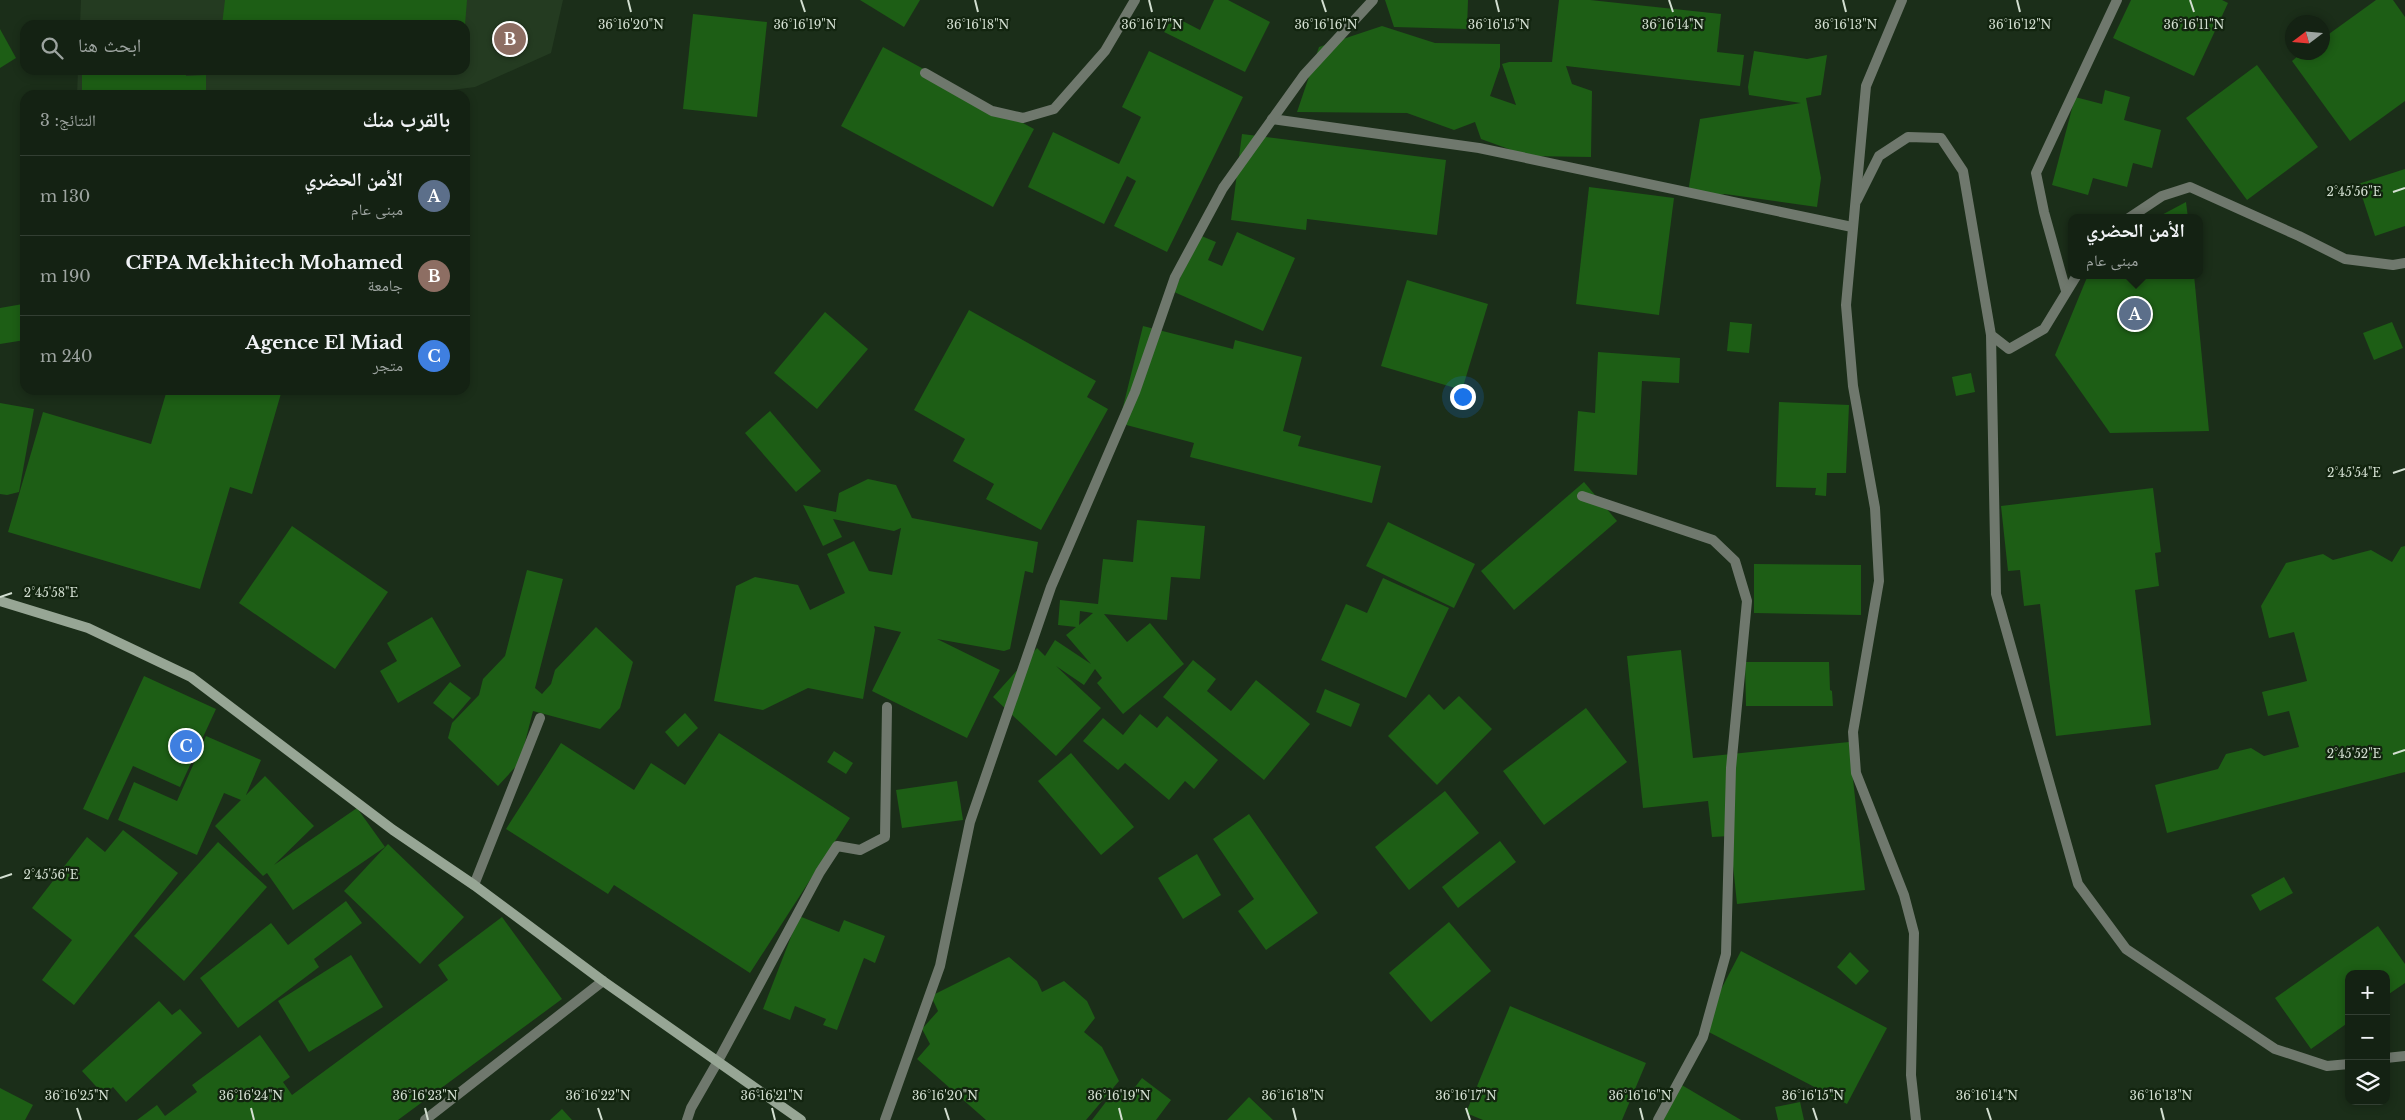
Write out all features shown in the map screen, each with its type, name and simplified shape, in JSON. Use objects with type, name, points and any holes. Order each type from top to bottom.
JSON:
[{"type":"main road","points":[[0,601],[88,628],[191,676],[393,830],[474,885],[604,981],[800,1120]]},
{"type":"street","points":[[925,73],[992,111],[1023,118],[1054,109],[1105,52],[1136,0]]},
{"type":"street","points":[[885,1120],[940,966],[970,822],[1051,587],[1135,392],[1176,277],[1223,188],[1272,119],[1304,75],[1373,0]]},
{"type":"street","points":[[1902,0],[1866,86],[1853,208],[1846,305],[1853,386],[1876,508],[1879,581],[1853,732],[1856,773],[1904,895],[1914,933],[1911,1075],[1916,1120]]},
{"type":"street","points":[[2066,291],[2044,212],[2036,173],[2117,0]]},
{"type":"street","points":[[1272,119],[1479,148],[1852,227]]},
{"type":"street","points":[[1853,208],[1879,156],[1908,137],[1941,138],[1962,171],[1991,336],[1996,594],[2078,884],[2126,949],[2276,1049],[2327,1066],[2345,1064]]},
{"type":"street","points":[[2135,214],[2162,196],[2190,187],[2345,259],[2392,265],[2405,263]]},
{"type":"street","points":[[1991,336],[2009,349],[2044,330],[2074,279]]},
{"type":"street","points":[[1582,496],[1713,540],[1736,560],[1747,601],[1731,768],[1726,954],[1703,1037],[1658,1120]]},
{"type":"street","points":[[687,1120],[691,1108],[820,872],[837,846],[860,850],[885,837],[887,707]]},
{"type":"street","points":[[474,885],[540,718]]},
{"type":"street","points":[[425,1120],[604,981]]},
{"type":"street","points":[[2390,1058],[2405,1056]]},
{"type":"shaded area","points":[[81,0],[563,0],[551,53],[475,87],[452,90],[77,90],[78,75],[470,75],[470,20],[80,20]]},
{"type":"building","points":[[225,0],[467,0],[465,20],[223,20]]},
{"type":"building","points":[[860,0],[920,0],[904,27]]},
{"type":"building","points":[[1214,0],[1228,0],[1270,22],[1245,72],[1164,32],[1173,16],[1200,30]]},
{"type":"building","points":[[1385,0],[1468,0],[1467,29],[1394,27]]},
{"type":"building","points":[[1559,0],[1590,0],[1721,14],[1717,52],[1744,55],[1740,86],[1566,66],[1572,84],[1592,91],[1591,157],[1528,156],[1481,139],[1475,122],[1454,130],[1407,113],[1297,112],[1319,47],[1382,26],[1435,43],[1500,44],[1500,67],[1490,96],[1516,105],[1502,64],[1509,62],[1552,62]]},
{"type":"building","points":[[2131,0],[2222,0],[2228,3],[2194,76],[2113,38]]},
{"type":"building","points":[[2376,0],[2393,0],[2405,17],[2405,101],[2350,141],[2292,61],[2330,60],[2330,33]]},
{"type":"building","points":[[693,14],[767,22],[757,117],[683,109]]},
{"type":"building","points":[[0,29],[16,58],[0,68]]},
{"type":"building","points":[[883,47],[1034,129],[993,207],[841,126]]},
{"type":"building","points":[[1149,51],[1243,97],[1167,252],[1114,226],[1136,181],[1127,176],[1104,224],[1028,187],[1053,132],[1119,164],[1141,117],[1122,107]]},
{"type":"building","points":[[1754,51],[1807,59],[1827,55],[1821,95],[1806,98],[1821,178],[1817,207],[1725,194],[1714,196],[1690,192],[1689,186],[1700,119],[1801,103],[1749,95],[1748,87]]},
{"type":"building","points":[[2257,65],[2318,147],[2247,200],[2186,118]]},
{"type":"building","points":[[82,75],[206,75],[206,90],[82,90]]},
{"type":"building","points":[[2105,90],[2130,97],[2124,120],[2161,130],[2152,168],[2133,163],[2127,187],[2093,178],[2088,195],[2052,185],[2075,97],[2102,104]]},
{"type":"building","points":[[1242,134],[1446,160],[1437,235],[1307,219],[1306,230],[1231,220]]},
{"type":"building","points":[[2405,169],[2405,226],[2375,236],[2358,184]]},
{"type":"building","points":[[1589,187],[1674,198],[1659,315],[1576,304]]},
{"type":"building","points":[[2186,202],[2188,214],[2164,214]]},
{"type":"building","points":[[1237,232],[1295,258],[1263,331],[1174,292],[1199,235],[1216,242],[1208,260],[1222,266]]},
{"type":"building","points":[[2086,279],[2194,279],[2209,431],[2110,433],[2055,355]]},
{"type":"building","points":[[1407,280],[1488,304],[1462,390],[1381,366]]},
{"type":"building","points":[[20,305],[20,341],[0,344],[0,308]]},
{"type":"building","points":[[969,310],[1096,381],[1087,397],[1108,409],[1041,530],[986,499],[994,484],[953,461],[965,439],[914,410]]},
{"type":"building","points":[[825,312],[868,349],[817,409],[774,373]]},
{"type":"building","points":[[1730,322],[1752,324],[1749,353],[1727,351]]},
{"type":"building","points":[[2392,322],[2403,348],[2374,360],[2363,333]]},
{"type":"building","points":[[1143,326],[1233,349],[1235,340],[1302,357],[1283,431],[1301,436],[1298,446],[1381,466],[1372,503],[1190,457],[1194,443],[1119,423]]},
{"type":"building","points":[[1598,352],[1680,358],[1679,383],[1642,381],[1637,475],[1574,471],[1578,411],[1595,413]]},
{"type":"building","points":[[1971,373],[1975,392],[1956,396],[1952,377]]},
{"type":"building","points":[[166,395],[281,395],[252,494],[230,487],[200,589],[8,532],[43,412],[151,444]]},
{"type":"building","points":[[1779,402],[1849,405],[1846,473],[1827,473],[1826,496],[1815,495],[1816,488],[1776,487]]},
{"type":"building","points":[[0,403],[34,409],[19,492],[7,495],[0,494]]},
{"type":"building","points":[[770,411],[821,471],[796,492],[745,433]]},
{"type":"building","points":[[868,479],[896,485],[912,518],[1038,542],[1033,573],[1025,571],[1010,649],[1004,651],[937,639],[1000,670],[967,738],[872,691],[901,632],[874,626],[875,630],[863,699],[808,688],[763,710],[714,701],[736,586],[755,577],[798,585],[810,610],[845,593],[827,554],[854,541],[869,571],[892,575],[901,528],[894,531],[833,519],[842,537],[823,546],[803,505],[836,512],[839,493]]},
{"type":"building","points":[[1584,482],[1617,521],[1514,610],[1481,571]]},
{"type":"building","points":[[2153,488],[2161,552],[2155,553],[2159,586],[2135,590],[2151,725],[2056,736],[2040,604],[2024,606],[2020,570],[2008,571],[2001,506]]},
{"type":"building","points":[[1137,520],[1205,526],[1200,579],[1171,577],[1167,620],[1104,614],[1127,642],[1150,623],[1184,664],[1123,714],[1097,683],[1102,678],[1095,669],[1084,685],[1056,666],[1101,708],[1056,756],[993,697],[1037,648],[1045,656],[1055,640],[1091,664],[1066,635],[1076,627],[1058,625],[1060,600],[1098,604],[1103,559],[1133,562]],"holes":[[[1080,611],[1093,613],[1079,625]]]},
{"type":"building","points":[[1388,522],[1475,564],[1454,608],[1366,566]]},
{"type":"building","points":[[292,526],[388,592],[335,669],[239,603]]},
{"type":"building","points":[[2405,546],[2405,772],[2167,833],[2155,785],[2218,769],[2226,754],[2251,748],[2264,756],[2299,747],[2289,711],[2268,716],[2262,692],[2307,681],[2294,632],[2269,638],[2261,606],[2286,563],[2323,554],[2333,560],[2371,550],[2392,562],[2401,547]]},
{"type":"building","points":[[1754,564],[1861,565],[1861,615],[1754,613]]},
{"type":"building","points":[[527,570],[563,579],[535,688],[542,694],[551,684],[555,670],[596,627],[633,662],[620,708],[600,729],[533,711],[520,762],[498,786],[448,738],[452,723],[479,695],[483,679],[505,656]]},
{"type":"building","points":[[1383,578],[1449,608],[1406,698],[1321,660],[1346,604],[1367,613]]},
{"type":"building","points":[[432,617],[461,666],[398,703],[380,671],[397,661],[387,643]]},
{"type":"building","points":[[1681,650],[1693,758],[1849,742],[1865,890],[1737,904],[1730,836],[1712,837],[1708,801],[1643,808],[1627,656]]},
{"type":"building","points":[[1193,660],[1216,679],[1207,691],[1231,711],[1256,680],[1310,724],[1264,780],[1163,697]]},
{"type":"building","points":[[1745,662],[1829,662],[1830,690],[1832,691],[1833,706],[1746,706]]},
{"type":"building","points":[[144,676],[216,709],[180,787],[133,766],[108,820],[83,809]]},
{"type":"building","points":[[450,682],[471,698],[453,719],[433,703]]},
{"type":"building","points":[[1325,689],[1360,704],[1351,727],[1316,712]]},
{"type":"building","points":[[1429,694],[1444,710],[1459,696],[1492,729],[1437,785],[1388,736]]},
{"type":"building","points":[[1586,708],[1627,762],[1544,825],[1503,771]]},
{"type":"building","points":[[685,713],[698,728],[678,747],[665,732]]},
{"type":"building","points":[[1140,714],[1157,728],[1167,716],[1218,760],[1194,789],[1185,781],[1169,800],[1125,763],[1118,770],[1083,741],[1103,718],[1123,735]]},
{"type":"building","points":[[719,733],[850,818],[750,973],[614,885],[608,894],[506,829],[561,743],[634,790],[651,763],[685,785]]},
{"type":"building","points":[[206,736],[261,760],[246,795],[265,776],[314,826],[274,865],[357,808],[385,847],[293,910],[267,873],[263,876],[215,826],[241,800],[224,793],[197,855],[118,820],[134,782],[177,801]]},
{"type":"building","points":[[834,751],[853,763],[846,774],[827,762]]},
{"type":"building","points":[[1071,753],[1134,827],[1101,855],[1038,781]]},
{"type":"building","points":[[957,781],[963,820],[902,828],[896,790]]},
{"type":"building","points":[[1445,791],[1479,833],[1409,890],[1375,847]]},
{"type":"building","points":[[1249,814],[1318,913],[1266,950],[1238,911],[1254,899],[1213,839]]},
{"type":"building","points":[[123,830],[178,873],[74,1005],[42,980],[72,940],[32,908],[87,837],[105,852]]},
{"type":"building","points":[[1500,841],[1516,862],[1458,908],[1442,887]]},
{"type":"building","points":[[218,842],[267,887],[184,981],[134,936]]},
{"type":"building","points":[[388,844],[464,917],[420,964],[344,891]]},
{"type":"building","points":[[1197,854],[1221,895],[1183,919],[1158,878]]},
{"type":"building","points":[[2284,877],[2293,893],[2260,911],[2251,895]]},
{"type":"building","points":[[346,901],[362,923],[314,959],[319,967],[238,1028],[200,978],[271,923],[288,945]]},
{"type":"building","points":[[799,916],[839,932],[844,920],[885,936],[875,963],[864,958],[837,1030],[823,1025],[826,1019],[795,1006],[790,1020],[763,1009]]},
{"type":"building","points":[[502,917],[562,999],[398,1120],[137,1120],[157,1105],[165,1116],[197,1092],[192,1085],[260,1035],[290,1077],[283,1082],[292,1095],[448,980],[438,965]]},
{"type":"building","points":[[1449,922],[1491,971],[1431,1022],[1389,973]]},
{"type":"building","points":[[2378,926],[2405,964],[2405,983],[2390,993],[2390,970],[2345,970],[2345,1025],[2311,1049],[2275,998]]},
{"type":"building","points":[[1741,951],[1887,1028],[1847,1104],[1701,1028]]},
{"type":"building","points":[[1850,952],[1869,971],[1856,985],[1837,967]]},
{"type":"building","points":[[351,955],[383,1007],[309,1052],[278,1001]]},
{"type":"building","points":[[1009,957],[1037,981],[1042,992],[1064,981],[1087,1001],[1095,1018],[1084,1032],[1102,1047],[1119,1081],[1086,1120],[986,1120],[917,1059],[930,1044],[922,1029],[938,1011],[931,996]]},
{"type":"building","points":[[159,1001],[172,1015],[180,1009],[202,1033],[126,1102],[113,1087],[104,1095],[82,1071]]},
{"type":"building","points":[[1510,1006],[1646,1063],[1622,1120],[1483,1120],[1466,1113]]},
{"type":"building","points":[[1142,1078],[1171,1100],[1156,1120],[1092,1120],[1115,1090],[1126,1099]]},
{"type":"building","points":[[1680,1084],[1741,1120],[1659,1120]]},
{"type":"building","points":[[0,1088],[33,1105],[25,1120],[0,1120]]},
{"type":"building","points":[[1249,1097],[1273,1120],[1227,1120]]},
{"type":"building","points":[[1800,1102],[1804,1120],[1778,1120],[1775,1107]]},
{"type":"building","points":[[562,1109],[572,1120],[550,1120]]},
{"type":"place","name":"CFPA Mekhitech Mohamed","points":[[510,39]]},
{"type":"place","name":"الأمن الحضري","points":[[2135,314]]},
{"type":"place","name":"Agence El Miad","points":[[186,746]]}]
